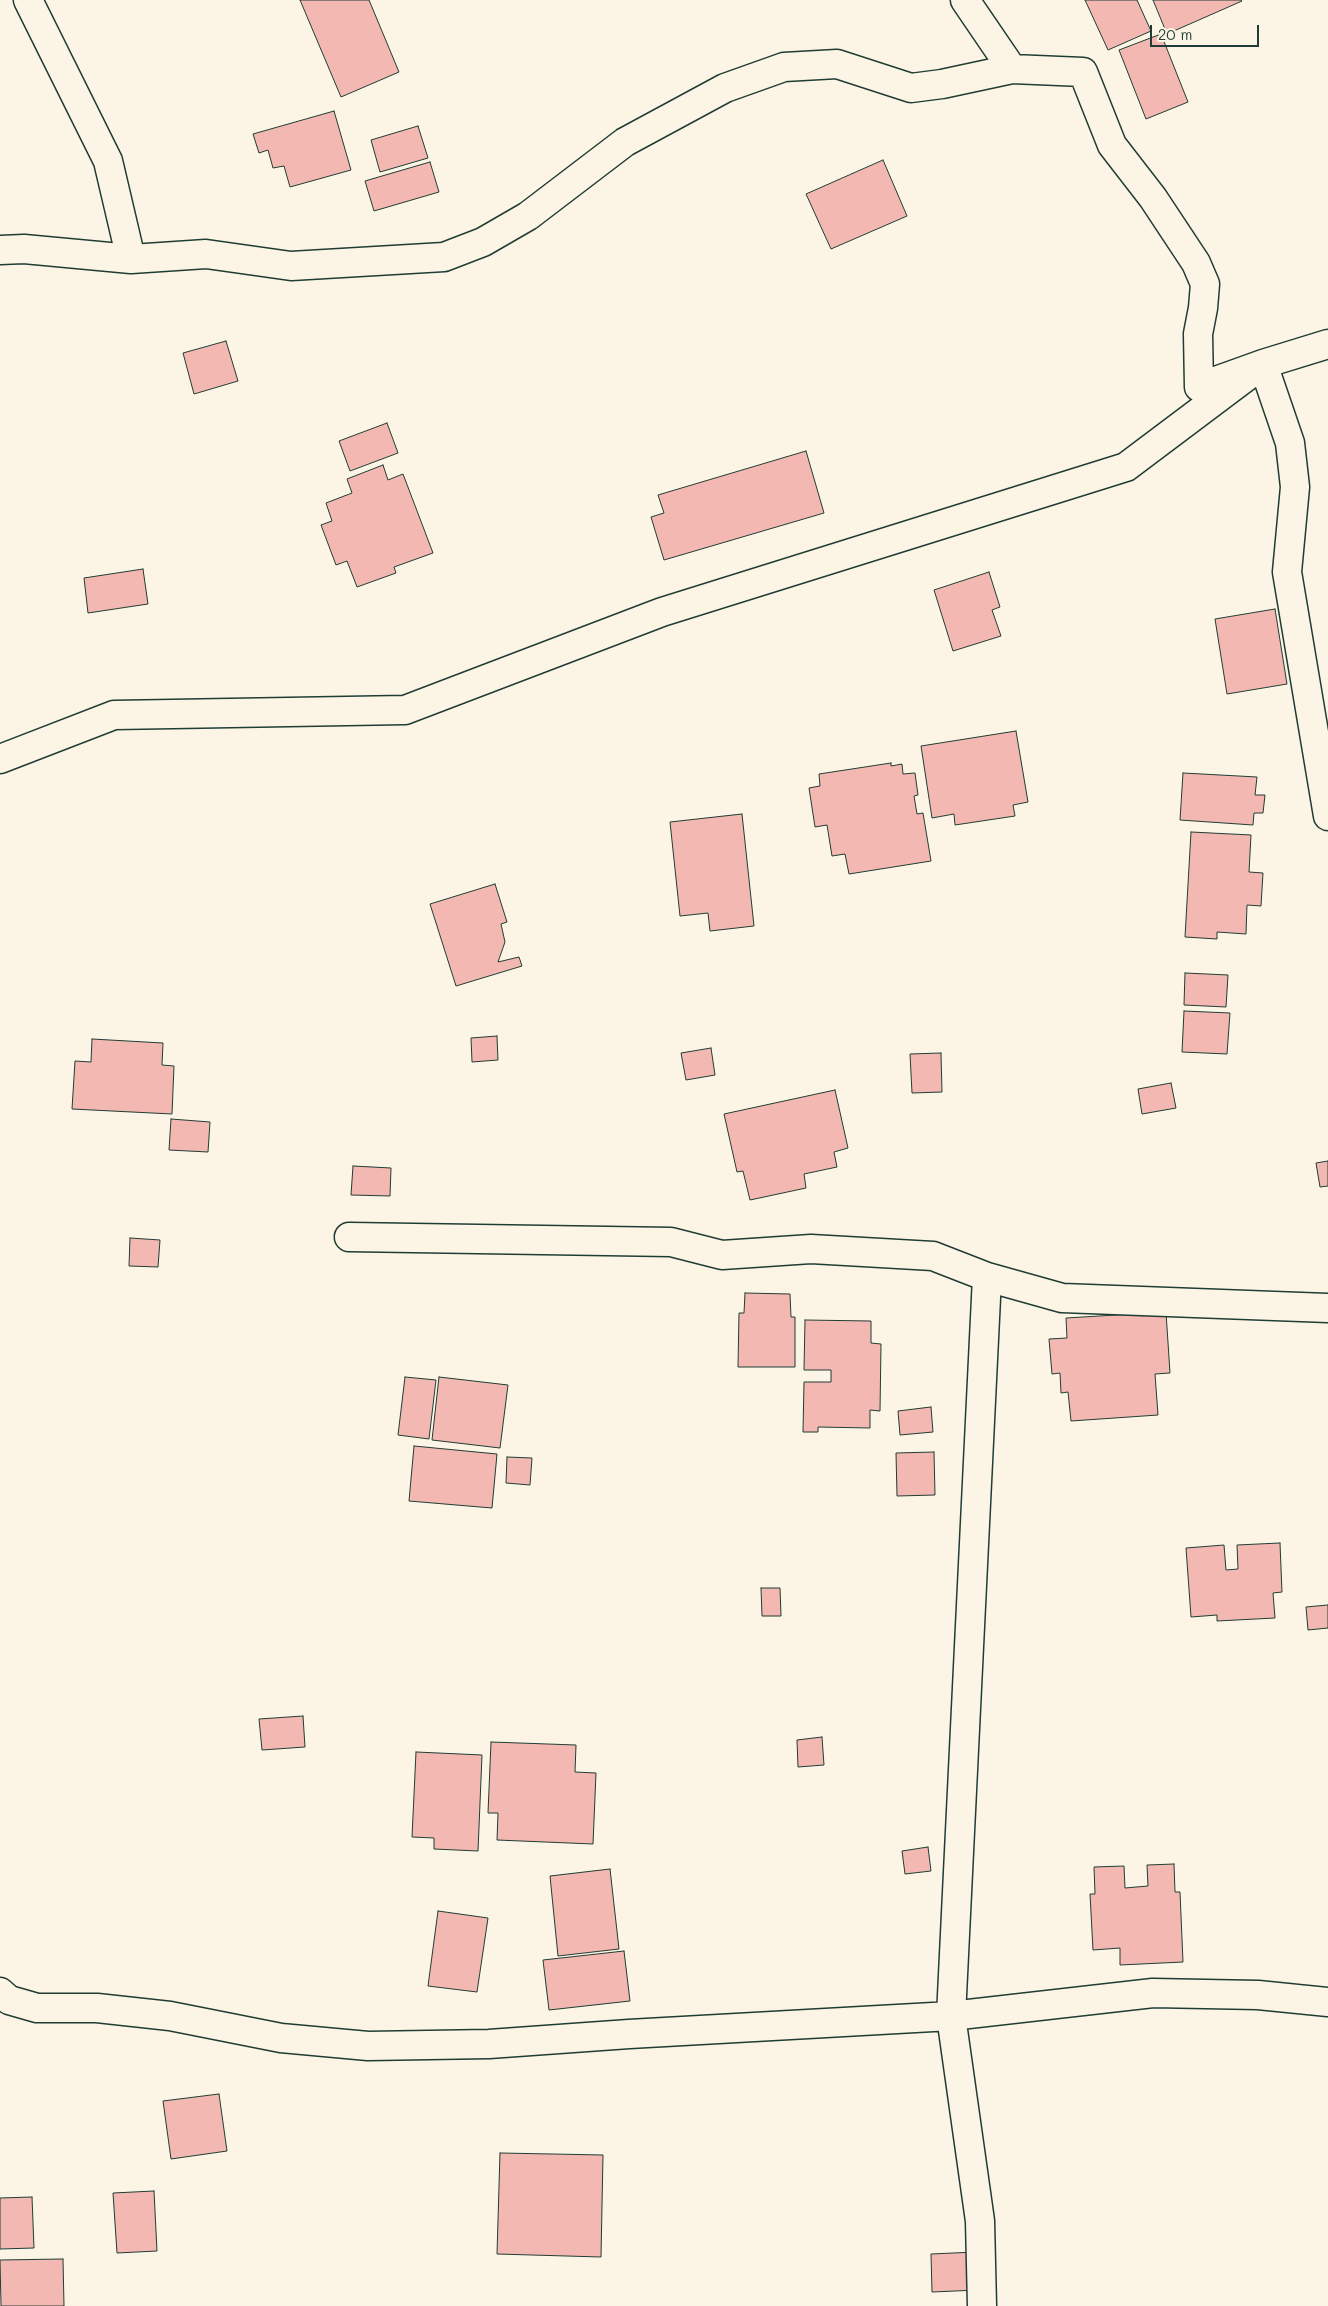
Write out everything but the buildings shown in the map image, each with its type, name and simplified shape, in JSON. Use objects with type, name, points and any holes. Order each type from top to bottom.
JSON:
[{"type":"street","points":[[28,0],[108,161],[131,259]]},
{"type":"street","points":[[965,0],[1012,69]]},
{"type":"street","points":[[0,250],[24,249],[131,259],[206,254],[291,266],[444,257],[483,242],[528,216],[625,142],[725,88],[784,67],[837,64],[911,88],[942,84],[1012,69],[1083,72],[1112,145],[1153,198],[1196,263],[1205,284],[1198,334],[1199,387],[1263,364],[1328,344]]},
{"type":"street","points":[[0,759],[114,715],[405,710],[662,612],[1126,467],[1263,364]]},
{"type":"street","points":[[1263,364],[1290,443],[1295,488],[1287,572],[1328,816]]},
{"type":"street","points":[[349,1237],[671,1242],[722,1255],[811,1249],[933,1256],[987,1277],[1062,1298],[1328,1308]]},
{"type":"street","points":[[982,2306],[980,2221],[951,2016],[987,1277]]},
{"type":"street","points":[[3,1998],[37,2008],[97,2008],[170,2016],[281,2038],[368,2046],[489,2044],[629,2034],[951,2016],[1153,1993],[1258,1995],[1328,2002]]}]
